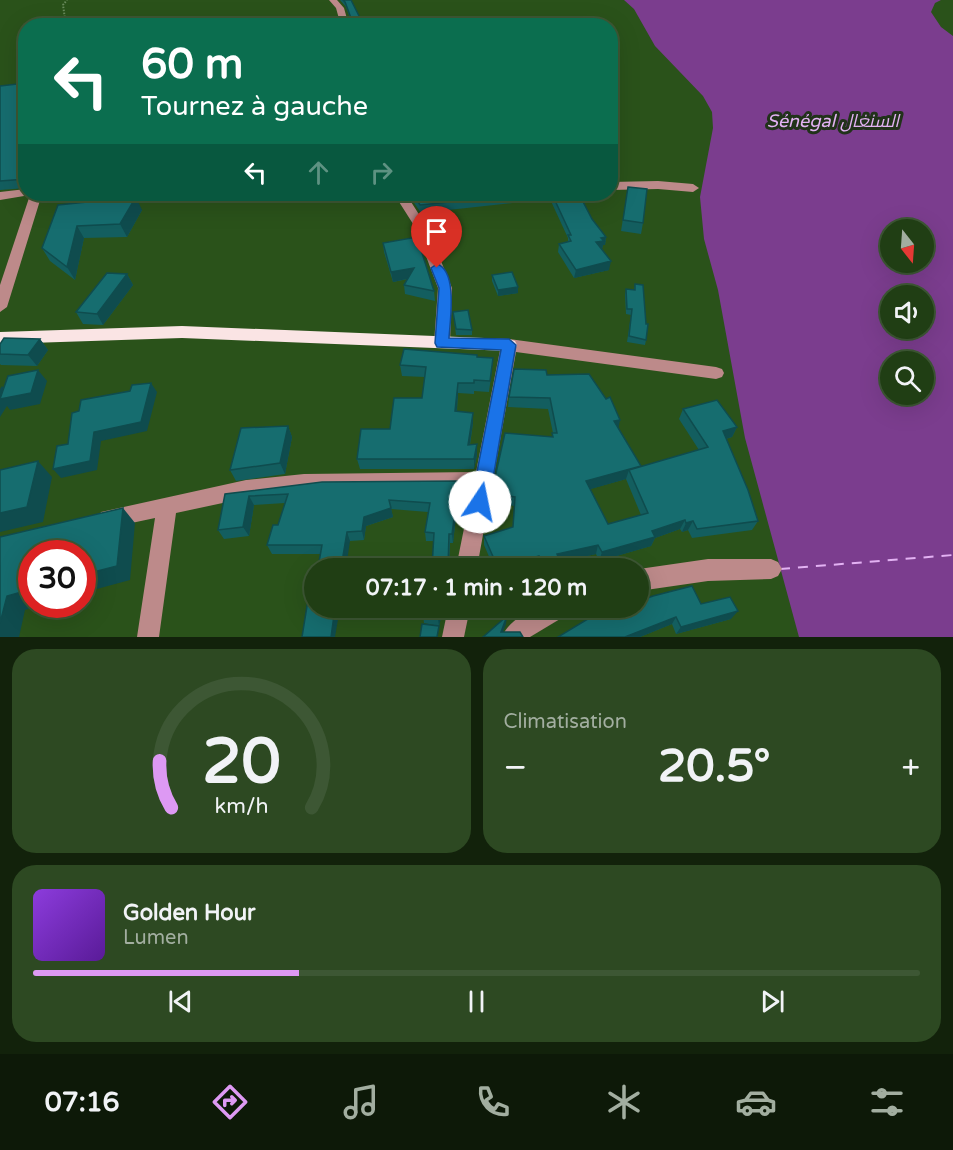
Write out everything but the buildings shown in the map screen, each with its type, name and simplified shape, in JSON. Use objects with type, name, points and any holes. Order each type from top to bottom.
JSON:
[{"type":"main road","points":[[0,338],[182,332],[509,345]]},
{"type":"street","points":[[333,0],[340,9],[343,18]]},
{"type":"street","points":[[618,186],[658,185],[693,188]]},
{"type":"street","points":[[0,196],[18,193]]},
{"type":"street","points":[[0,307],[34,201]]},
{"type":"street","points":[[404,201],[421,227],[445,288],[442,343]]},
{"type":"street","points":[[469,558],[509,345],[716,373]]},
{"type":"street","points":[[89,523],[246,489],[304,482],[484,480]]},
{"type":"street","points":[[148,637],[167,505]]},
{"type":"street","points":[[649,579],[708,570],[771,569]]},
{"type":"street","points":[[453,637],[457,618]]},
{"type":"street","points":[[513,637],[525,626],[539,618]]},
{"type":"path","points":[[65,18],[63,5],[67,0]]},
{"type":"water","name":"Sénégal السنغال","points":[[624,0],[941,0],[935,3],[931,12],[941,27],[953,36],[953,637],[799,637],[745,438],[718,290],[704,239],[700,197],[713,128],[712,112],[703,96],[655,46],[634,9]]},
{"type":"ferry route","points":[[780,569],[953,555]]},
{"type":"route","points":[[437,268],[445,288],[442,343],[509,345],[480,502]]}]
